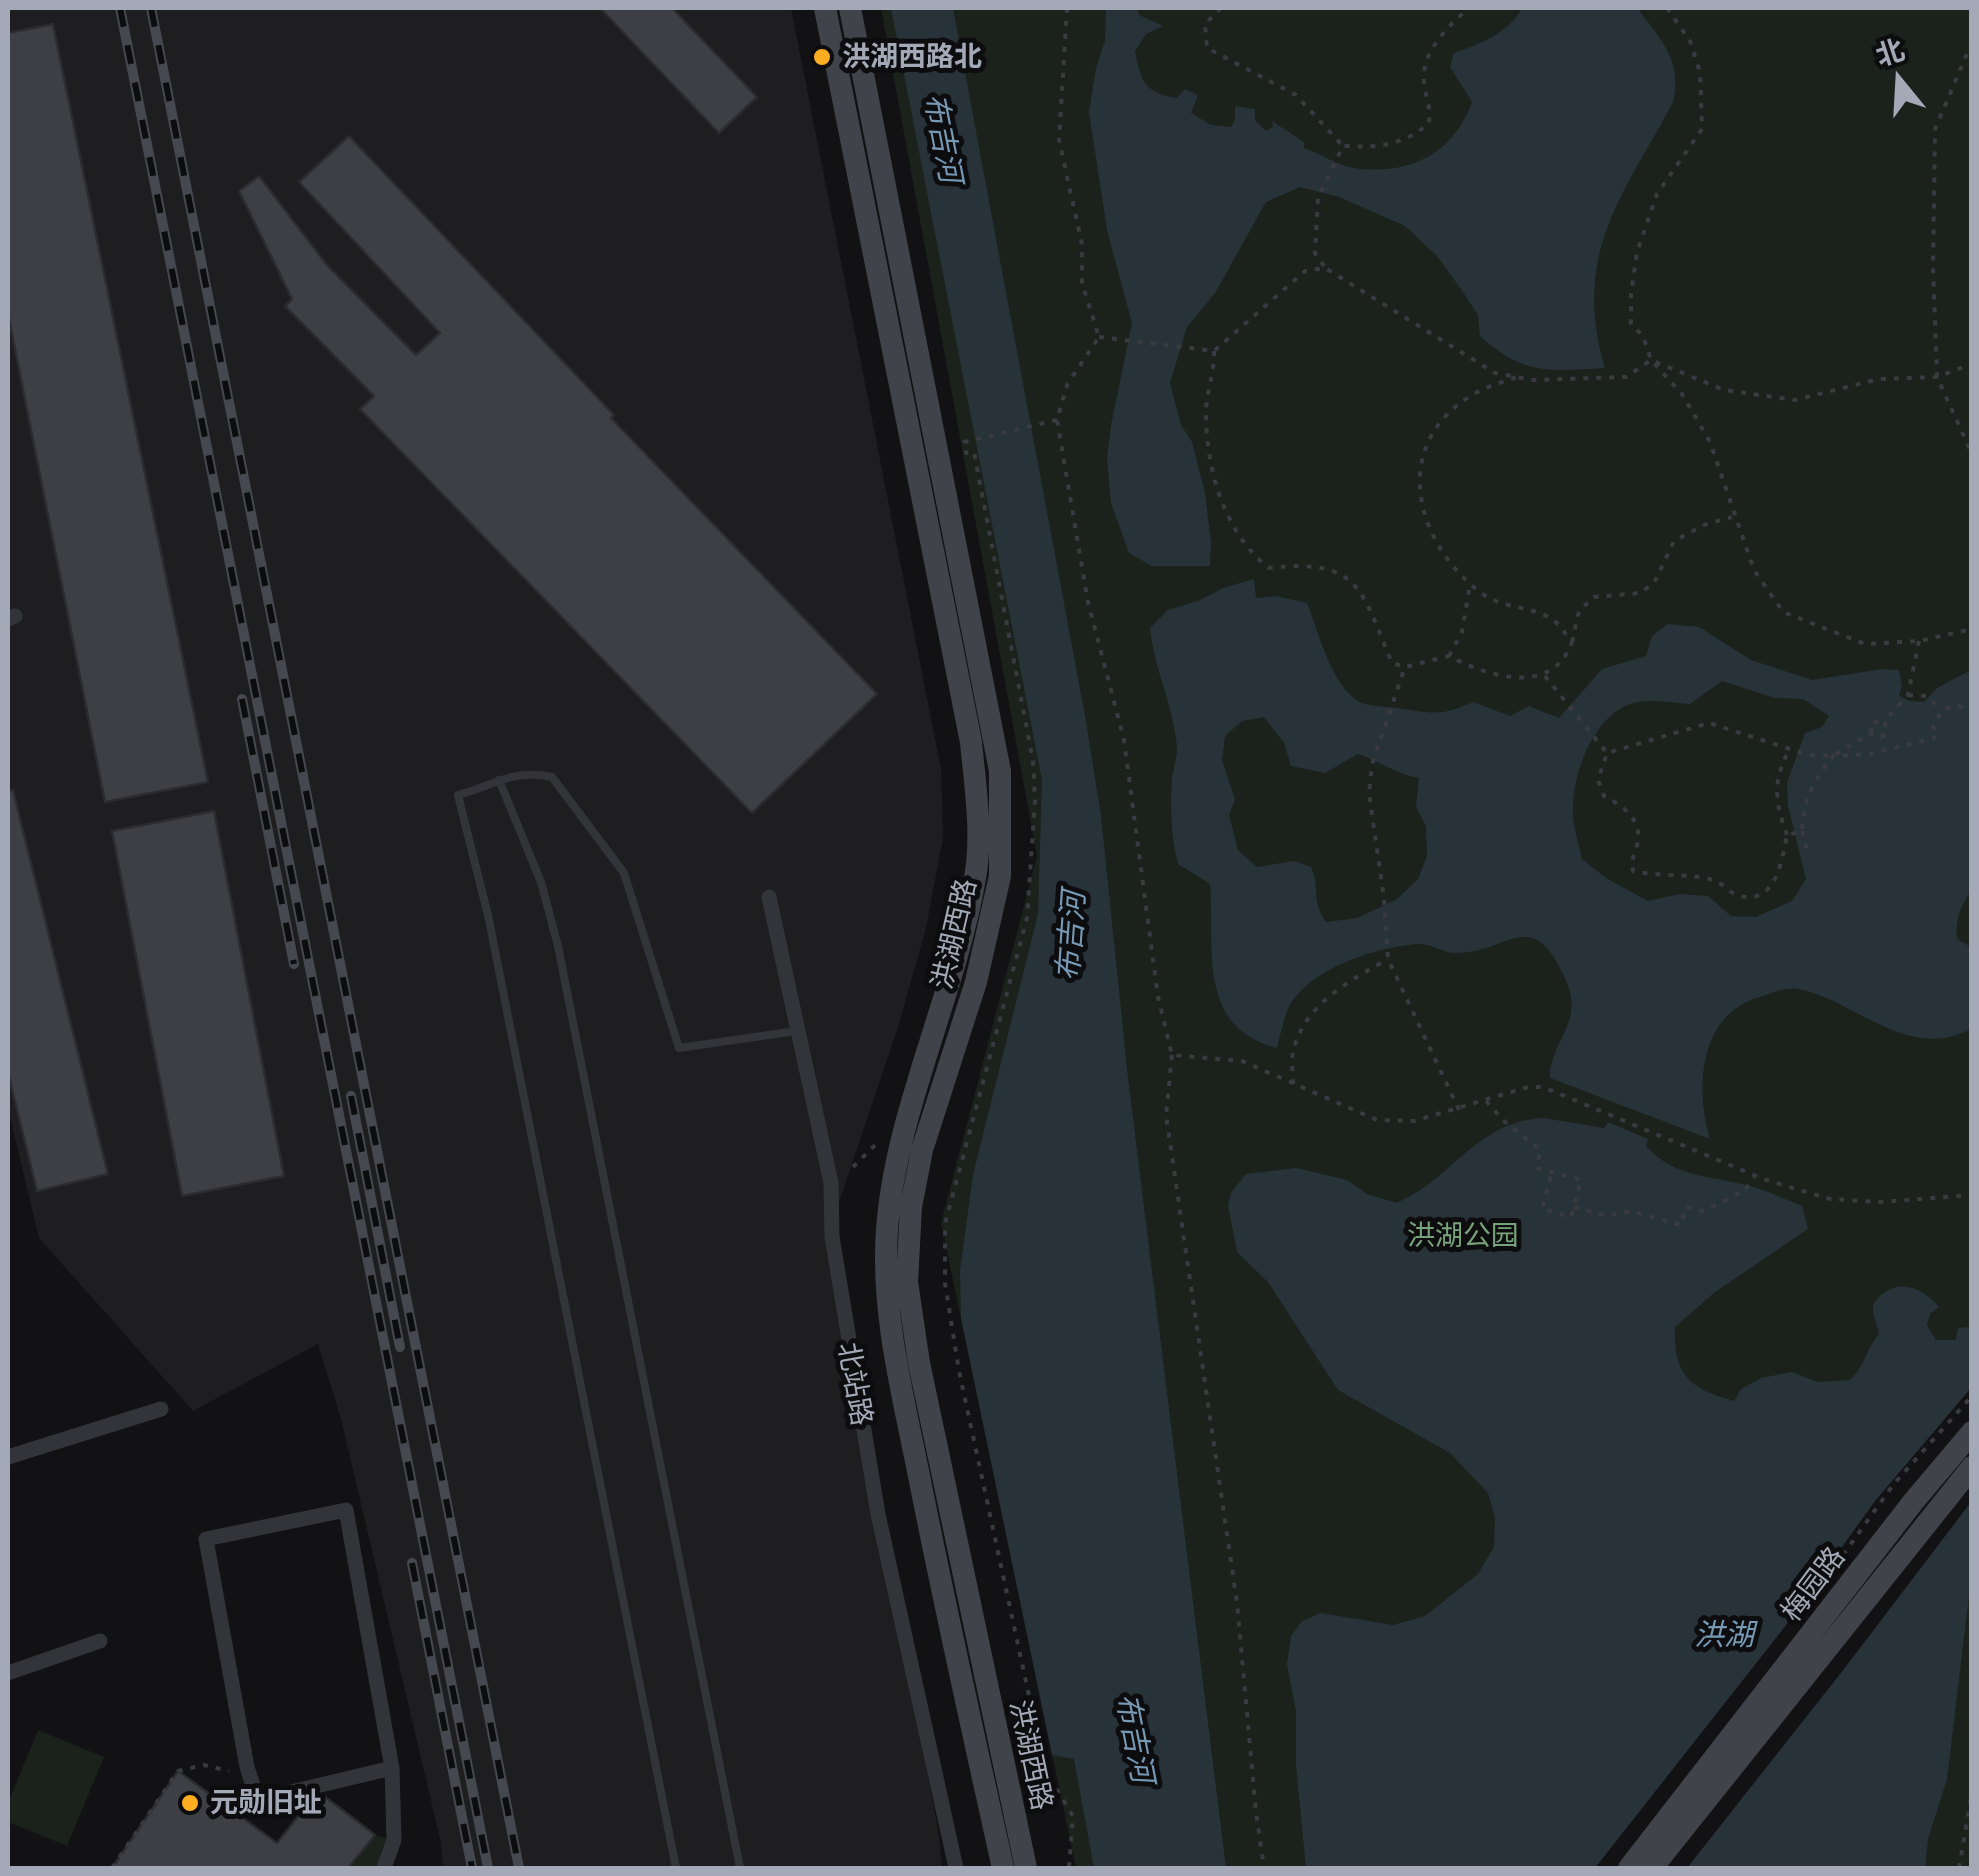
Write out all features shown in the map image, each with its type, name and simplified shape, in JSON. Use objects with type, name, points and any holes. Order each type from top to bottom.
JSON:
[{"type":"main road","name":"洪湖西路","points":[[826,8],[976,787],[976,874],[950,986],[890,1194],[885,1281],[938,1569],[1003,1868]]},
{"type":"main road","name":"洪湖西路","points":[[850,8],[1000,771],[1000,876],[976,982],[920,1161],[911,1207],[907,1282],[923,1382],[1026,1868]]},
{"type":"main road","name":"梅园路","points":[[1629,1868],[1913,1502],[1972,1432]]},
{"type":"main road","name":"梅园路","points":[[1652,1868],[1972,1466]]},
{"type":"street","name":"北站路","points":[[769,896],[831,1184],[832,1238],[878,1514],[956,1868]]},
{"type":"street","points":[[8,1458],[160,1409]]},
{"type":"street","points":[[384,1868],[394,1840],[392,1768],[346,1510],[206,1539],[255,1792],[270,1798],[392,1768]]},
{"type":"street","points":[[8,1673],[100,1642]]},
{"type":"lane","points":[[676,1868],[476,854],[458,795],[530,772],[552,777],[624,873],[679,1048],[798,1030]]},
{"type":"lane","points":[[499,780],[542,882],[558,946],[740,1868]]},
{"type":"path","points":[[1066,8],[1059,140],[1082,244],[1082,283],[1099,338]]},
{"type":"path","points":[[1221,8],[1205,24],[1207,48],[1296,95],[1343,146],[1375,148],[1414,136],[1429,123],[1432,104],[1424,84],[1424,71],[1444,30],[1469,8]]},
{"type":"path","points":[[1458,8],[1461,14]]},
{"type":"path","points":[[1667,8],[1690,42],[1700,72],[1702,129],[1657,194],[1637,252],[1630,294],[1631,324],[1643,336],[1651,360],[1682,394],[1710,442],[1754,570],[1783,612],[1865,644],[1919,641],[1972,629]]},
{"type":"path","points":[[1972,42],[1935,128],[1933,268],[1937,377],[1972,454]]},
{"type":"path","points":[[1343,146],[1318,198],[1315,253],[1325,268],[1495,373],[1533,380],[1626,378],[1651,360]]},
{"type":"path","points":[[1325,268],[1305,271],[1214,351],[1206,412],[1208,442],[1216,480],[1237,536],[1248,552],[1269,568],[1306,564],[1341,574],[1369,603],[1392,663],[1405,667],[1449,656],[1479,672],[1504,677],[1544,674],[1566,660],[1579,611],[1594,597],[1640,593],[1654,583],[1674,541],[1704,525],[1733,516]]},
{"type":"path","points":[[1099,338],[1214,351]]},
{"type":"path","points":[[1099,338],[1067,385],[1057,420],[1088,602],[1124,740],[1158,997],[1172,1055],[1166,1115],[1238,1604],[1264,1868]]},
{"type":"path","points":[[1651,360],[1724,390],[1795,400],[1879,379],[1937,377],[1972,364]]},
{"type":"path","points":[[1517,377],[1475,393],[1434,432],[1421,459],[1417,484],[1422,510],[1449,561],[1482,594],[1552,620],[1572,642]]},
{"type":"path","points":[[1057,420],[964,442],[966,454],[974,452],[1033,761],[1035,800],[1026,918],[945,1224],[945,1283],[963,1390],[1044,1770],[1073,1816],[1069,1868]]},
{"type":"path","points":[[1449,656],[1462,632],[1470,582]]},
{"type":"path","points":[[1871,733],[1871,723],[1886,720],[1908,695],[1919,641]]},
{"type":"path","points":[[1405,667],[1372,764],[1368,794],[1384,898],[1388,959],[1459,1110]]},
{"type":"path","points":[[1544,674],[1608,753]]},
{"type":"path","points":[[1908,695],[1927,696],[1942,710]]},
{"type":"path","points":[[1608,753],[1709,723],[1790,750],[1833,756],[1870,754],[1938,739],[1933,726],[1942,710],[1957,705],[1972,712]]},
{"type":"path","points":[[1871,733],[1881,737],[1886,734],[1886,720]]},
{"type":"path","points":[[1807,851],[1802,831],[1805,801],[1814,780],[1833,756],[1871,733]]},
{"type":"path","points":[[1608,753],[1598,780],[1604,796],[1634,818],[1638,839],[1630,857],[1633,872],[1718,881],[1737,896],[1756,897],[1771,886],[1779,872],[1787,835],[1775,801],[1775,786],[1790,750]]},
{"type":"path","points":[[1787,835],[1802,831]]},
{"type":"path","points":[[1294,1084],[1293,1052],[1315,1007],[1388,959]]},
{"type":"path","points":[[1172,1055],[1242,1061],[1377,1120],[1414,1122],[1528,1087],[1543,1087],[1755,1176],[1830,1199],[1880,1202],[1972,1196]]},
{"type":"path","points":[[1486,1101],[1540,1150],[1537,1168],[1581,1180],[1571,1217],[1542,1210],[1552,1173]]},
{"type":"path","points":[[853,1167],[880,1140],[884,1128]]},
{"type":"path","points":[[1574,1207],[1607,1216],[1630,1210],[1681,1225],[1686,1207],[1703,1211],[1744,1192],[1755,1176]]},
{"type":"path","points":[[112,1868],[178,1771],[204,1765],[226,1772],[247,1766]]},
{"type":"path","points":[[1959,1868],[1972,1791]]},
{"type":"shaded area","points":[[8,8],[791,8],[941,769],[943,838],[926,928],[898,1027],[826,1241],[939,1835],[942,1868],[443,1868],[441,1843],[341,1419],[318,1344],[193,1411],[39,1238],[8,1109]]},
{"type":"green space","name":"洪湖公园","points":[[881,8],[1971,8],[1971,1868],[1076,1868],[941,1223],[1037,856]]},
{"type":"green space","points":[[38,1730],[104,1757],[67,1846],[8,1822],[8,1803]]},
{"type":"green space","points":[[375,1835],[394,1840],[384,1868],[348,1868]]},
{"type":"water","name":"布吉河","points":[[891,8],[953,8],[1086,721],[1101,816],[1128,1078],[1226,1868],[1094,1868],[1074,1759],[1052,1755],[961,1318],[960,1270],[973,1175],[1038,914],[1042,780]]},
{"type":"water","points":[[1106,8],[1137,8],[1139,15],[1163,26],[1146,34],[1135,51],[1142,78],[1157,93],[1177,98],[1185,89],[1198,95],[1191,113],[1211,125],[1231,127],[1235,106],[1255,109],[1255,120],[1266,131],[1273,127],[1272,121],[1304,142],[1304,148],[1348,167],[1374,170],[1426,158],[1453,135],[1472,102],[1450,67],[1454,53],[1502,31],[1522,8],[1637,8],[1667,51],[1675,87],[1673,102],[1620,198],[1599,258],[1596,327],[1605,368],[1552,370],[1510,358],[1480,336],[1478,315],[1463,292],[1437,256],[1405,226],[1339,197],[1300,187],[1266,202],[1215,293],[1187,327],[1170,383],[1181,425],[1192,442],[1205,493],[1210,566],[1152,566],[1129,553],[1111,503],[1107,458],[1132,323],[1107,230],[1089,112],[1105,41]]},
{"type":"water","points":[[1254,579],[1256,598],[1276,596],[1307,603],[1335,675],[1354,698],[1370,705],[1424,712],[1447,711],[1473,702],[1510,716],[1529,706],[1559,718],[1602,669],[1646,656],[1652,636],[1668,624],[1699,627],[1751,660],[1812,680],[1899,670],[1899,696],[1910,701],[1924,702],[1937,688],[1971,670],[1971,891],[1959,914],[1957,939],[1971,947],[1971,1029],[1948,1037],[1925,1038],[1883,1026],[1798,989],[1760,997],[1724,1019],[1706,1055],[1703,1097],[1710,1139],[1550,1078],[1569,1022],[1571,997],[1554,958],[1542,944],[1530,938],[1474,951],[1450,953],[1419,944],[1363,955],[1325,972],[1296,996],[1287,1011],[1277,1048],[1251,1038],[1233,1023],[1215,983],[1210,884],[1178,864],[1171,811],[1175,734],[1150,628],[1168,610]],"holes":[[[1722,681],[1775,698],[1803,699],[1829,716],[1822,727],[1805,733],[1787,783],[1788,806],[1806,879],[1792,901],[1756,917],[1731,916],[1708,896],[1680,894],[1648,901],[1606,878],[1582,859],[1574,824],[1580,767],[1603,723],[1627,705],[1642,701],[1690,704]],[[1264,717],[1284,743],[1291,766],[1325,773],[1358,754],[1419,778],[1416,807],[1426,826],[1427,856],[1418,879],[1397,899],[1357,918],[1326,922],[1318,907],[1311,867],[1294,861],[1257,867],[1238,850],[1229,815],[1235,800],[1222,760],[1225,736],[1242,721]]]},
{"type":"water","name":"洪湖","points":[[1544,1118],[1604,1128],[1608,1122],[1648,1139],[1646,1146],[1657,1157],[1683,1171],[1757,1188],[1802,1206],[1808,1229],[1715,1292],[1675,1327],[1681,1368],[1687,1378],[1706,1391],[1734,1401],[1741,1389],[1761,1378],[1792,1372],[1818,1382],[1850,1380],[1879,1334],[1874,1303],[1897,1287],[1919,1291],[1939,1307],[1930,1314],[1927,1325],[1936,1340],[1956,1340],[1958,1328],[1969,1327],[1972,1331],[1971,1579],[1947,1779],[1928,1839],[1925,1868],[1306,1868],[1296,1765],[1296,1711],[1287,1664],[1291,1636],[1302,1621],[1321,1613],[1393,1625],[1425,1616],[1478,1574],[1494,1547],[1495,1517],[1488,1493],[1450,1453],[1338,1390],[1268,1282],[1237,1252],[1228,1205],[1231,1193],[1246,1174],[1296,1168],[1347,1180],[1367,1194],[1396,1203],[1416,1193],[1500,1129]]},
{"type":"pier","points":[[1971,1388],[1971,1502],[1844,1669],[1687,1868],[1595,1868],[1787,1624],[1875,1501]]},
{"type":"building","points":[[600,8],[672,8],[757,97],[719,133]]},
{"type":"building","points":[[53,24],[208,782],[105,802],[8,314],[8,33]]},
{"type":"building","points":[[349,136],[614,415],[611,418],[877,694],[752,813],[360,409],[374,396],[285,306],[292,299],[239,191],[259,176],[327,265],[416,355],[440,333],[299,182]]},
{"type":"building","points":[[13,790],[108,1174],[37,1191],[8,1073],[8,791]]},
{"type":"building","points":[[214,811],[284,1176],[182,1196],[112,831]]},
{"type":"building","name":"元勋旧址","points":[[178,1771],[277,1843],[312,1799],[324,1796],[375,1835],[348,1868],[112,1868]]},
{"type":"railway","points":[[120,8],[488,1868]]},
{"type":"railway","points":[[151,8],[519,1868]]},
{"type":"railway","points":[[242,699],[294,964]]},
{"type":"railway","points":[[351,1096],[400,1347]]},
{"type":"railway","points":[[412,1563],[472,1868]]},
{"type":"place","name":"洪湖西路北","points":[[822,57]]},
{"type":"place","name":"元勋旧址","points":[[190,1803]]}]
